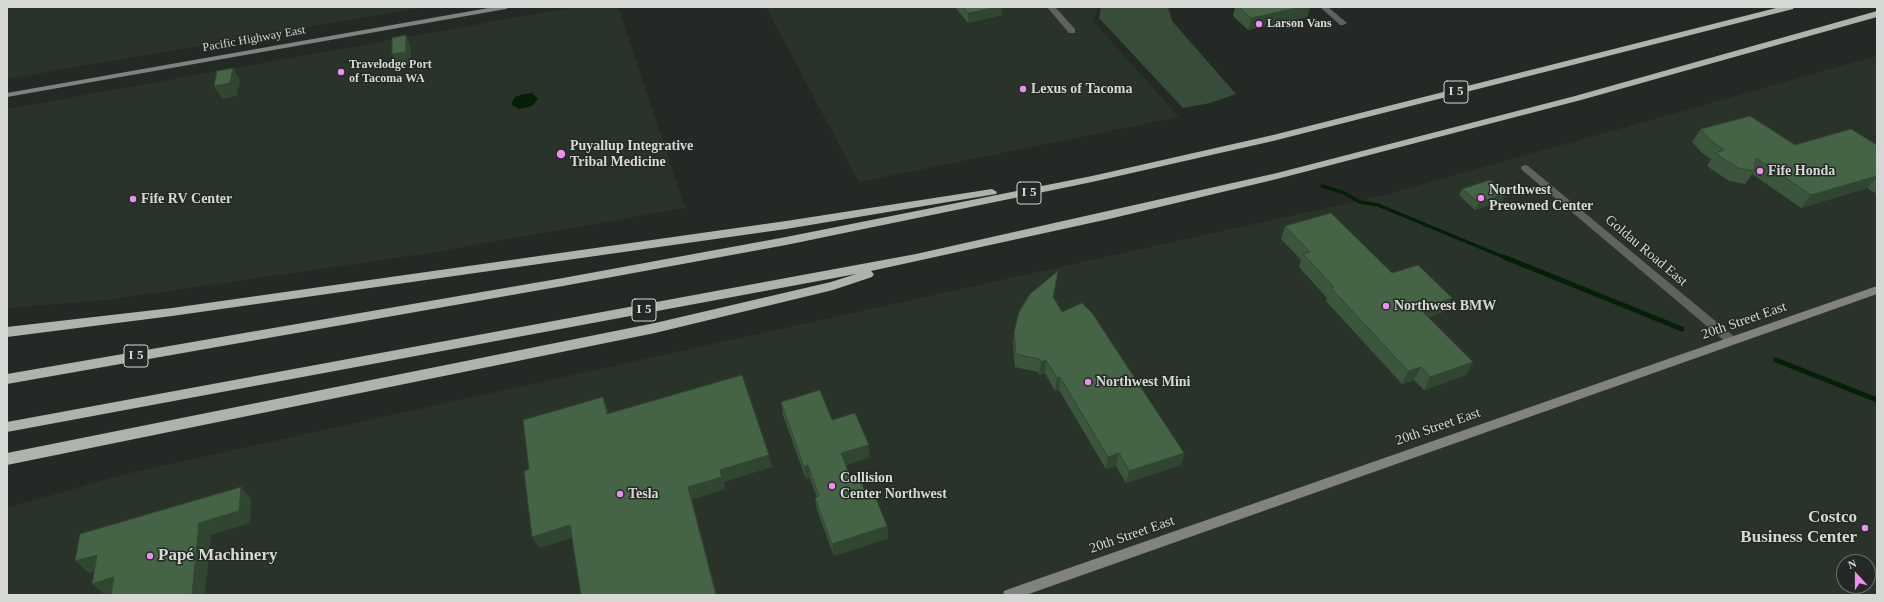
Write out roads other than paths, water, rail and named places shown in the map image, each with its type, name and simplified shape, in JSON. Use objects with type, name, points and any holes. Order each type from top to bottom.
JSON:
[{"type":"highway","points":[[1774,12],[1785,7]]},
{"type":"highway","name":"I 5","points":[[7,379],[563,282],[786,241],[1137,169],[1280,136],[1790,7]]},
{"type":"highway","name":"I 5","points":[[7,427],[916,258],[1277,176],[1578,98],[1877,14]]},
{"type":"highway","points":[[7,332],[172,312],[786,225],[1137,169]]},
{"type":"highway","points":[[7,459],[655,328],[833,286],[916,258]]},
{"type":"main road","name":"Pacific Highway East","points":[[7,95],[506,7]]},
{"type":"main road","name":"20th Street East","points":[[1009,595],[1877,290]]},
{"type":"street","points":[[1051,7],[1072,30]]},
{"type":"street","points":[[1324,7],[1343,23]]},
{"type":"street","name":"Goldau Road East","points":[[1524,168],[1732,340]]},
{"type":"waterway","points":[[1322,186],[1342,192],[1360,202],[1378,205],[1506,258]]},
{"type":"waterway","points":[[1504,257],[1682,329]]},
{"type":"waterway","points":[[1776,360],[1877,400]]},
{"type":"place","name":"Larson Vans","points":[[1259,24]]},
{"type":"place","name":"Travelodge Port of Tacoma WA","points":[[341,72]]},
{"type":"place","name":"Lexus of Tacoma","points":[[1023,89]]},
{"type":"place","name":"Puyallup Integrative Tribal Medicine","points":[[561,154]]},
{"type":"place","name":"Fife Honda","points":[[1760,171]]},
{"type":"place","name":"Northwest Preowned Center","points":[[1481,198]]},
{"type":"place","name":"Fife RV Center","points":[[133,199]]},
{"type":"place","name":"Northwest BMW","points":[[1386,306]]},
{"type":"place","name":"Northwest Mini","points":[[1088,382]]},
{"type":"place","name":"Collision Center Northwest","points":[[832,486]]},
{"type":"place","name":"Tesla","points":[[620,494]]},
{"type":"place","name":"Costco Business Center","points":[[1865,528]]},
{"type":"place","name":"Papé Machinery","points":[[150,556]]}]
